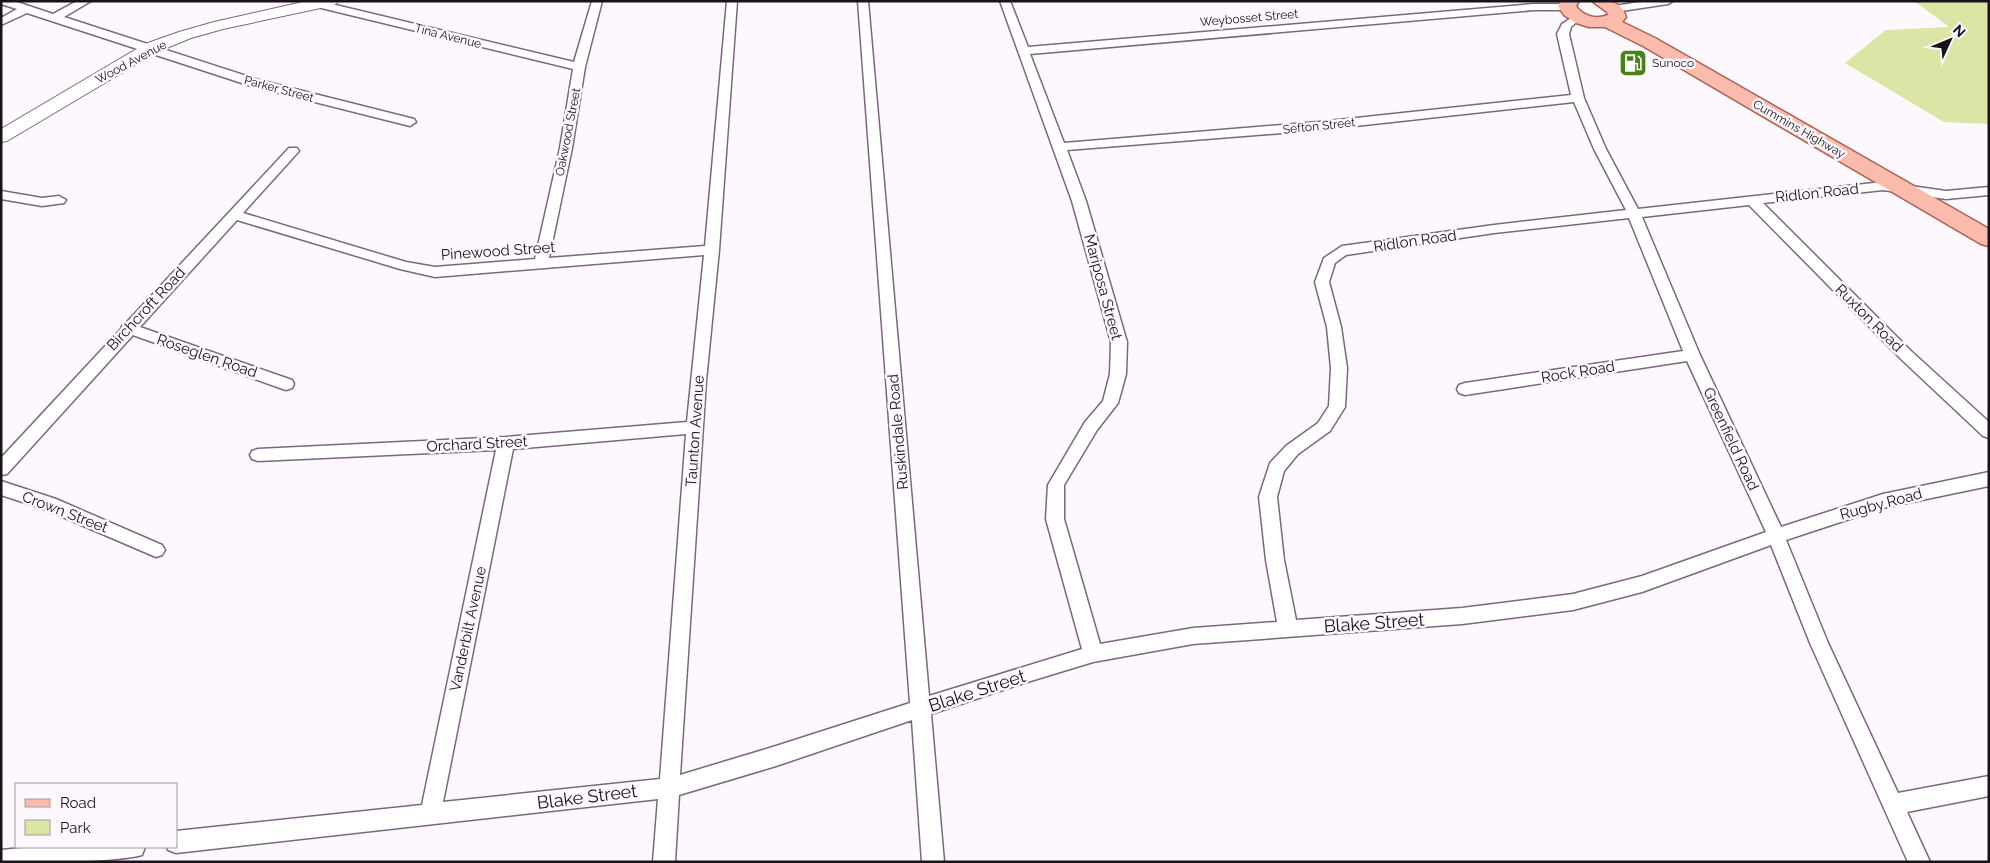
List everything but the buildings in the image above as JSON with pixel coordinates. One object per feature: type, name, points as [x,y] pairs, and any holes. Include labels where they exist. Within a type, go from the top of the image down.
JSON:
[{"type":"main road","name":"Wood Avenue","points":[[1,137],[151,48],[185,35],[220,25],[324,3]]},
{"type":"main road","name":"Cummins Highway","points":[[1572,8],[1593,22],[1608,11],[1649,42],[1989,239]]},
{"type":"street","name":"Parker Street","points":[[2,1],[255,83],[410,122]]},
{"type":"street","points":[[53,18],[86,1]]},
{"type":"street","name":"Oakwood Street","points":[[541,264],[566,148],[580,67],[597,1]]},
{"type":"street","name":"Taunton Avenue","points":[[664,862],[695,427],[712,250],[732,1]]},
{"type":"street","name":"Ruskindale Road","points":[[863,1],[933,862]]},
{"type":"street","name":"Mariposa Street","points":[[1005,1],[1079,201],[1119,342],[1118,374],[1110,403],[1091,426],[1056,485],[1055,519],[1093,654]]},
{"type":"street","points":[[1608,11],[1668,1]]},
{"type":"street","name":"Tina Avenue","points":[[324,3],[580,67]]},
{"type":"street","name":"Weybosset Street","points":[[1024,51],[1534,7],[1572,8]]},
{"type":"street","name":"Greenfield Road","points":[[1572,8],[1563,34],[1578,98],[1600,149],[1634,214],[1692,355],[1776,536],[1819,643],[1919,862]]},
{"type":"street","points":[[1,22],[26,9]]},
{"type":"street","name":"Sefton Street","points":[[1059,147],[1254,132],[1489,110],[1578,98]]},
{"type":"street","name":"Birchcroft Road","points":[[1,469],[128,328],[293,151]]},
{"type":"street","name":"Ridlon Road","points":[[1288,629],[1275,560],[1268,497],[1276,468],[1292,450],[1324,427],[1337,407],[1338,368],[1334,327],[1322,282],[1329,261],[1342,251],[1494,229],[1883,186],[1946,196],[1989,191]]},
{"type":"street","points":[[1,196],[42,202],[59,200]]},
{"type":"street","name":"Ruxton Road","points":[[1752,200],[1906,355],[1989,432]]},
{"type":"street","name":"Pinewood Street","points":[[235,215],[405,266],[435,272],[712,250]]},
{"type":"street","name":"Roseglen Road","points":[[128,328],[286,384]]},
{"type":"street","name":"Rock Road","points":[[1465,389],[1692,355]]},
{"type":"street","name":"Orchard Street","points":[[258,455],[506,443],[695,427]]},
{"type":"street","name":"Vanderbilt Avenue","points":[[430,815],[506,443]]},
{"type":"street","name":"Rugby Road","points":[[1776,536],[1883,501],[1989,479]]},
{"type":"street","name":"Crown Street","points":[[1,488],[50,504],[156,550]]},
{"type":"street","name":"Blake Street","points":[[178,842],[669,788],[776,756],[1093,654],[1193,636],[1462,616],[1573,602],[1642,584],[1776,536]]},
{"type":"street","points":[[1894,804],[1989,786]]},
{"type":"street","points":[[1,861],[124,848]]},
{"type":"green space","points":[[1914,1],[1989,1],[1989,124],[1944,122],[1845,63],[1886,30],[1949,27]]},
{"type":"place","name":"Sunoco","points":[[1633,63]]}]
